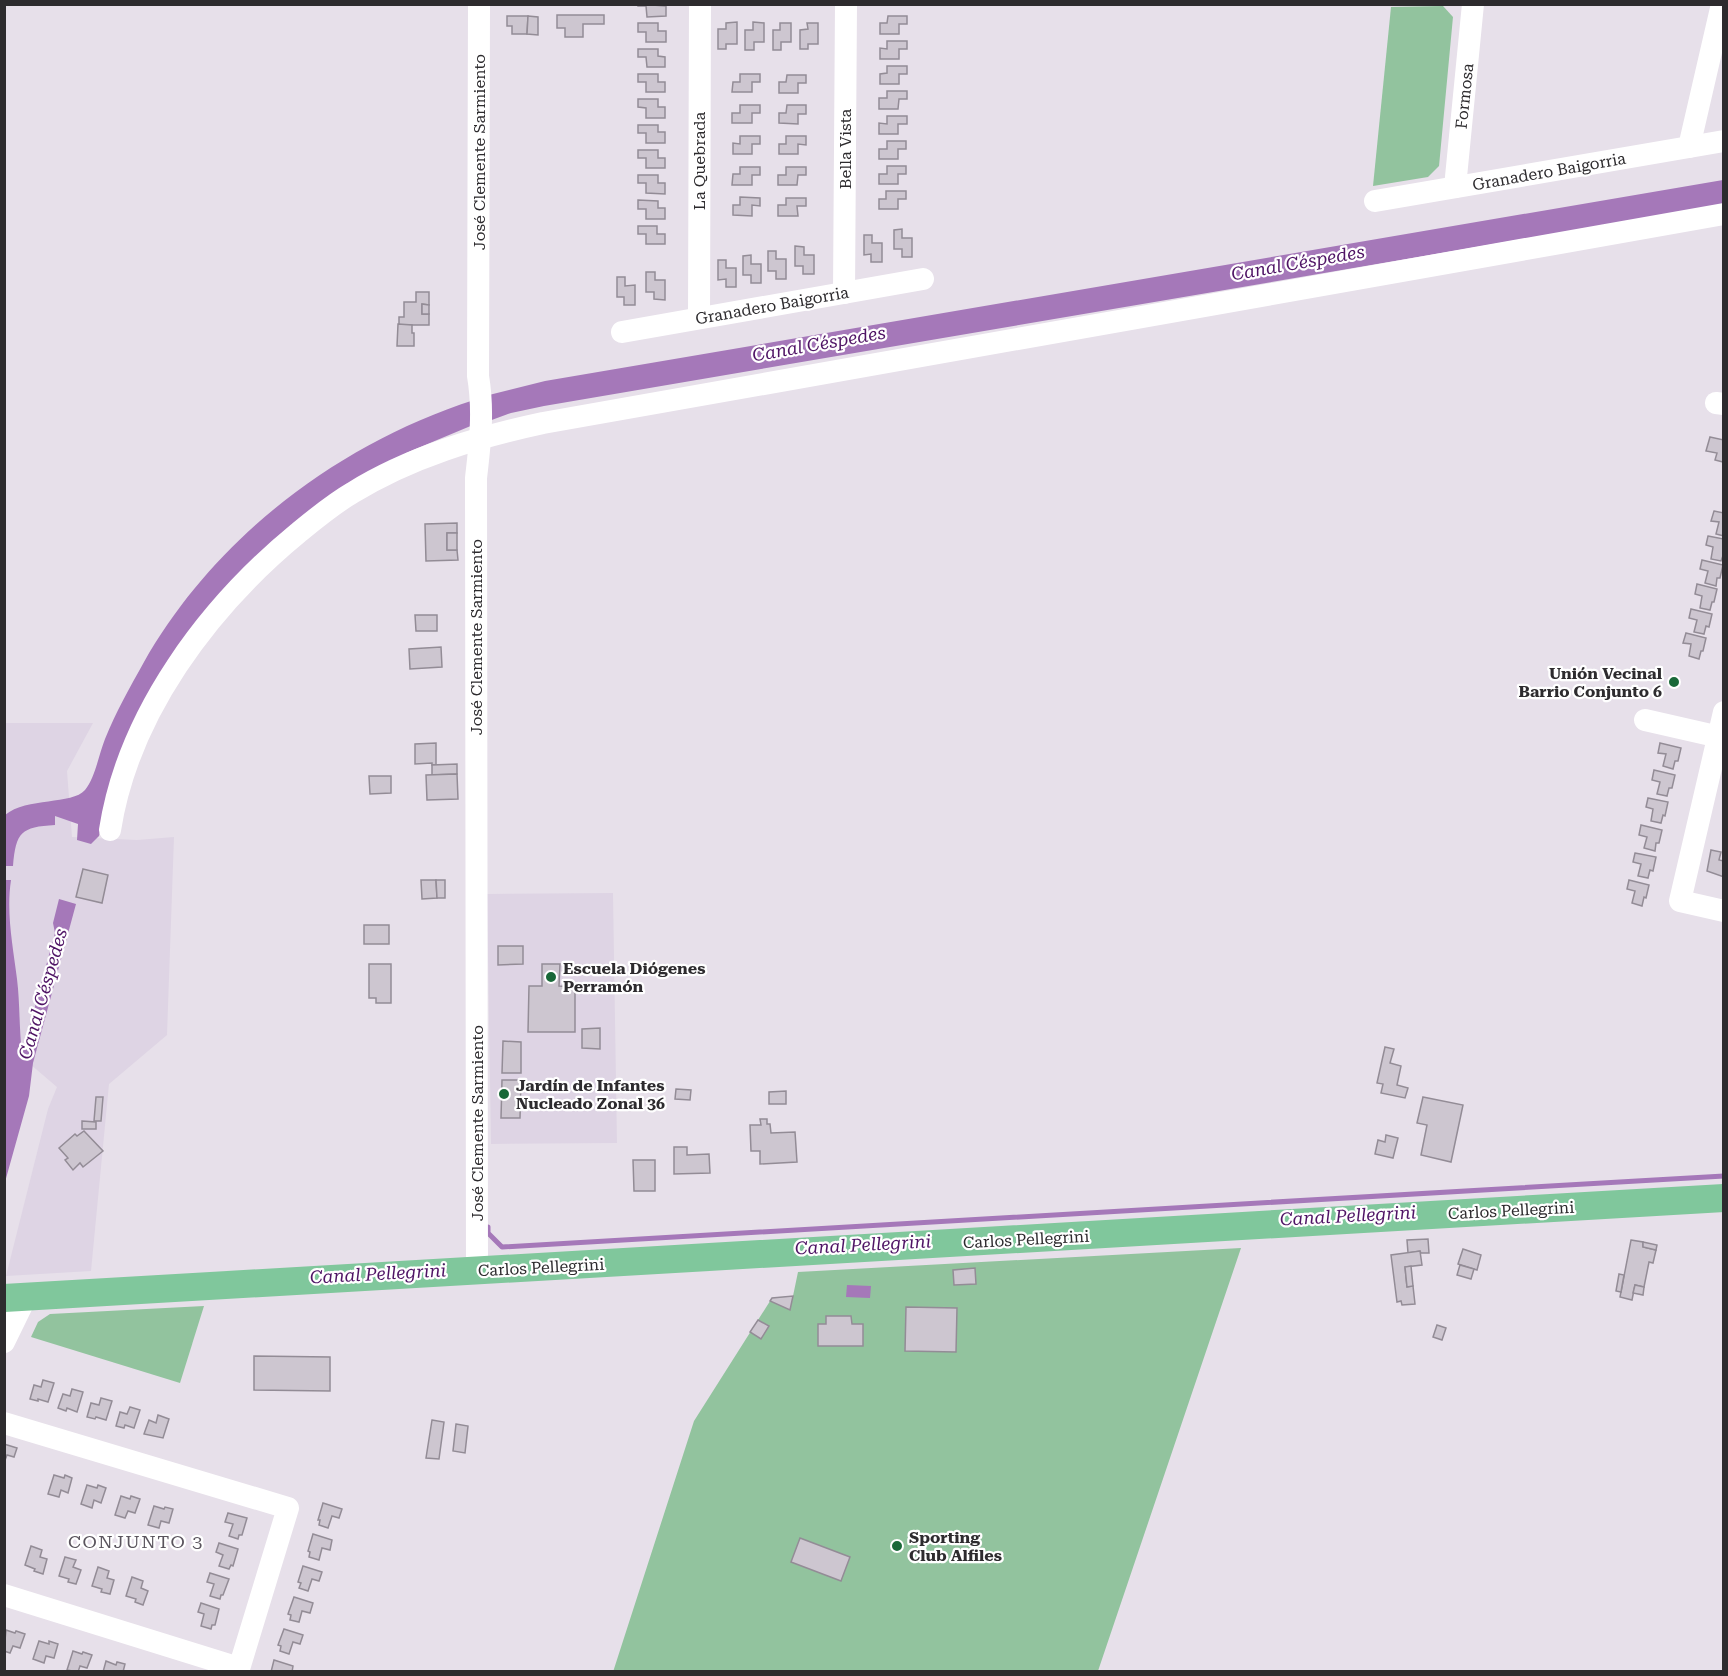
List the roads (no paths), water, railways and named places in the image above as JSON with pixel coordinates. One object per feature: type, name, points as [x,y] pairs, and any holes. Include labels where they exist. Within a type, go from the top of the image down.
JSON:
[{"type":"main road","name":"Carlos Pellegrini","points":[[15,1298],[1724,1198]]},
{"type":"street","name":"José Clemente Sarmiento","points":[[477,1271],[476,478],[482,398],[478,376],[479,4]]},
{"type":"street","name":"La Quebrada","points":[[699,318],[700,4]]},
{"type":"street","name":"Bella Vista","points":[[844,293],[846,4]]},
{"type":"street","name":"Formosa","points":[[1455,187],[1473,4]]},
{"type":"street","points":[[1689,147],[1722,4]]},
{"type":"street","name":"Granadero Baigorria","points":[[1375,201],[1724,141]]},
{"type":"street","points":[[110,830],[120,783],[139,735],[162,690],[191,646],[227,600],[273,553],[352,492],[481,431],[543,423],[1724,214]]},
{"type":"street","name":"Granadero Baigorria","points":[[622,332],[923,279]]},
{"type":"street","points":[[1724,712],[1721,737],[1680,901],[1724,911]]},
{"type":"street","points":[[1645,720],[1721,737]]},
{"type":"street","points":[[4,1342],[15,1298]]},
{"type":"street","points":[[4,1423],[288,1508],[238,1670],[4,1595]]},
{"type":"water","name":"Canal Céspedes","points":[[1723,180],[1723,205],[544,406],[511,413],[489,421],[489,395],[545,381]]},
{"type":"water","points":[[474,400],[473,425],[406,453],[243,572],[111,794],[99,836],[91,844],[77,840],[78,824],[55,816],[55,825],[35,827],[22,834],[16,846],[13,866],[5,866],[5,815],[25,806],[70,798],[85,790],[92,779],[114,719],[144,662],[173,617],[206,575],[244,536],[285,501],[329,469],[375,442],[424,419]]},
{"type":"water","name":"Canal Céspedes","points":[[5,880],[11,880],[10,917],[22,1054],[55,933],[53,923],[59,899],[76,904],[33,1063],[29,1096],[5,1182],[4,1075],[6,1062]]},
{"type":"water","points":[[847,1285],[871,1286],[870,1298],[846,1297]]},
{"type":"waterway","name":"Canal Pellegrini","points":[[488,1227],[488,1233],[502,1247],[1724,1176]]},
{"type":"place","name":"Unión Vecinal Barrio Conjunto 6","points":[[1674,682]]},
{"type":"place","name":"Escuela Diógenes Perramón","points":[[551,977]]},
{"type":"place","name":"Jardín de Infantes Nucleado Zonal 36","points":[[504,1094]]},
{"type":"place","name":"Sporting Club Alfiles","points":[[897,1546]]},
{"type":"district","name":"CONJUNTO 3","points":[[136,1542]]}]
